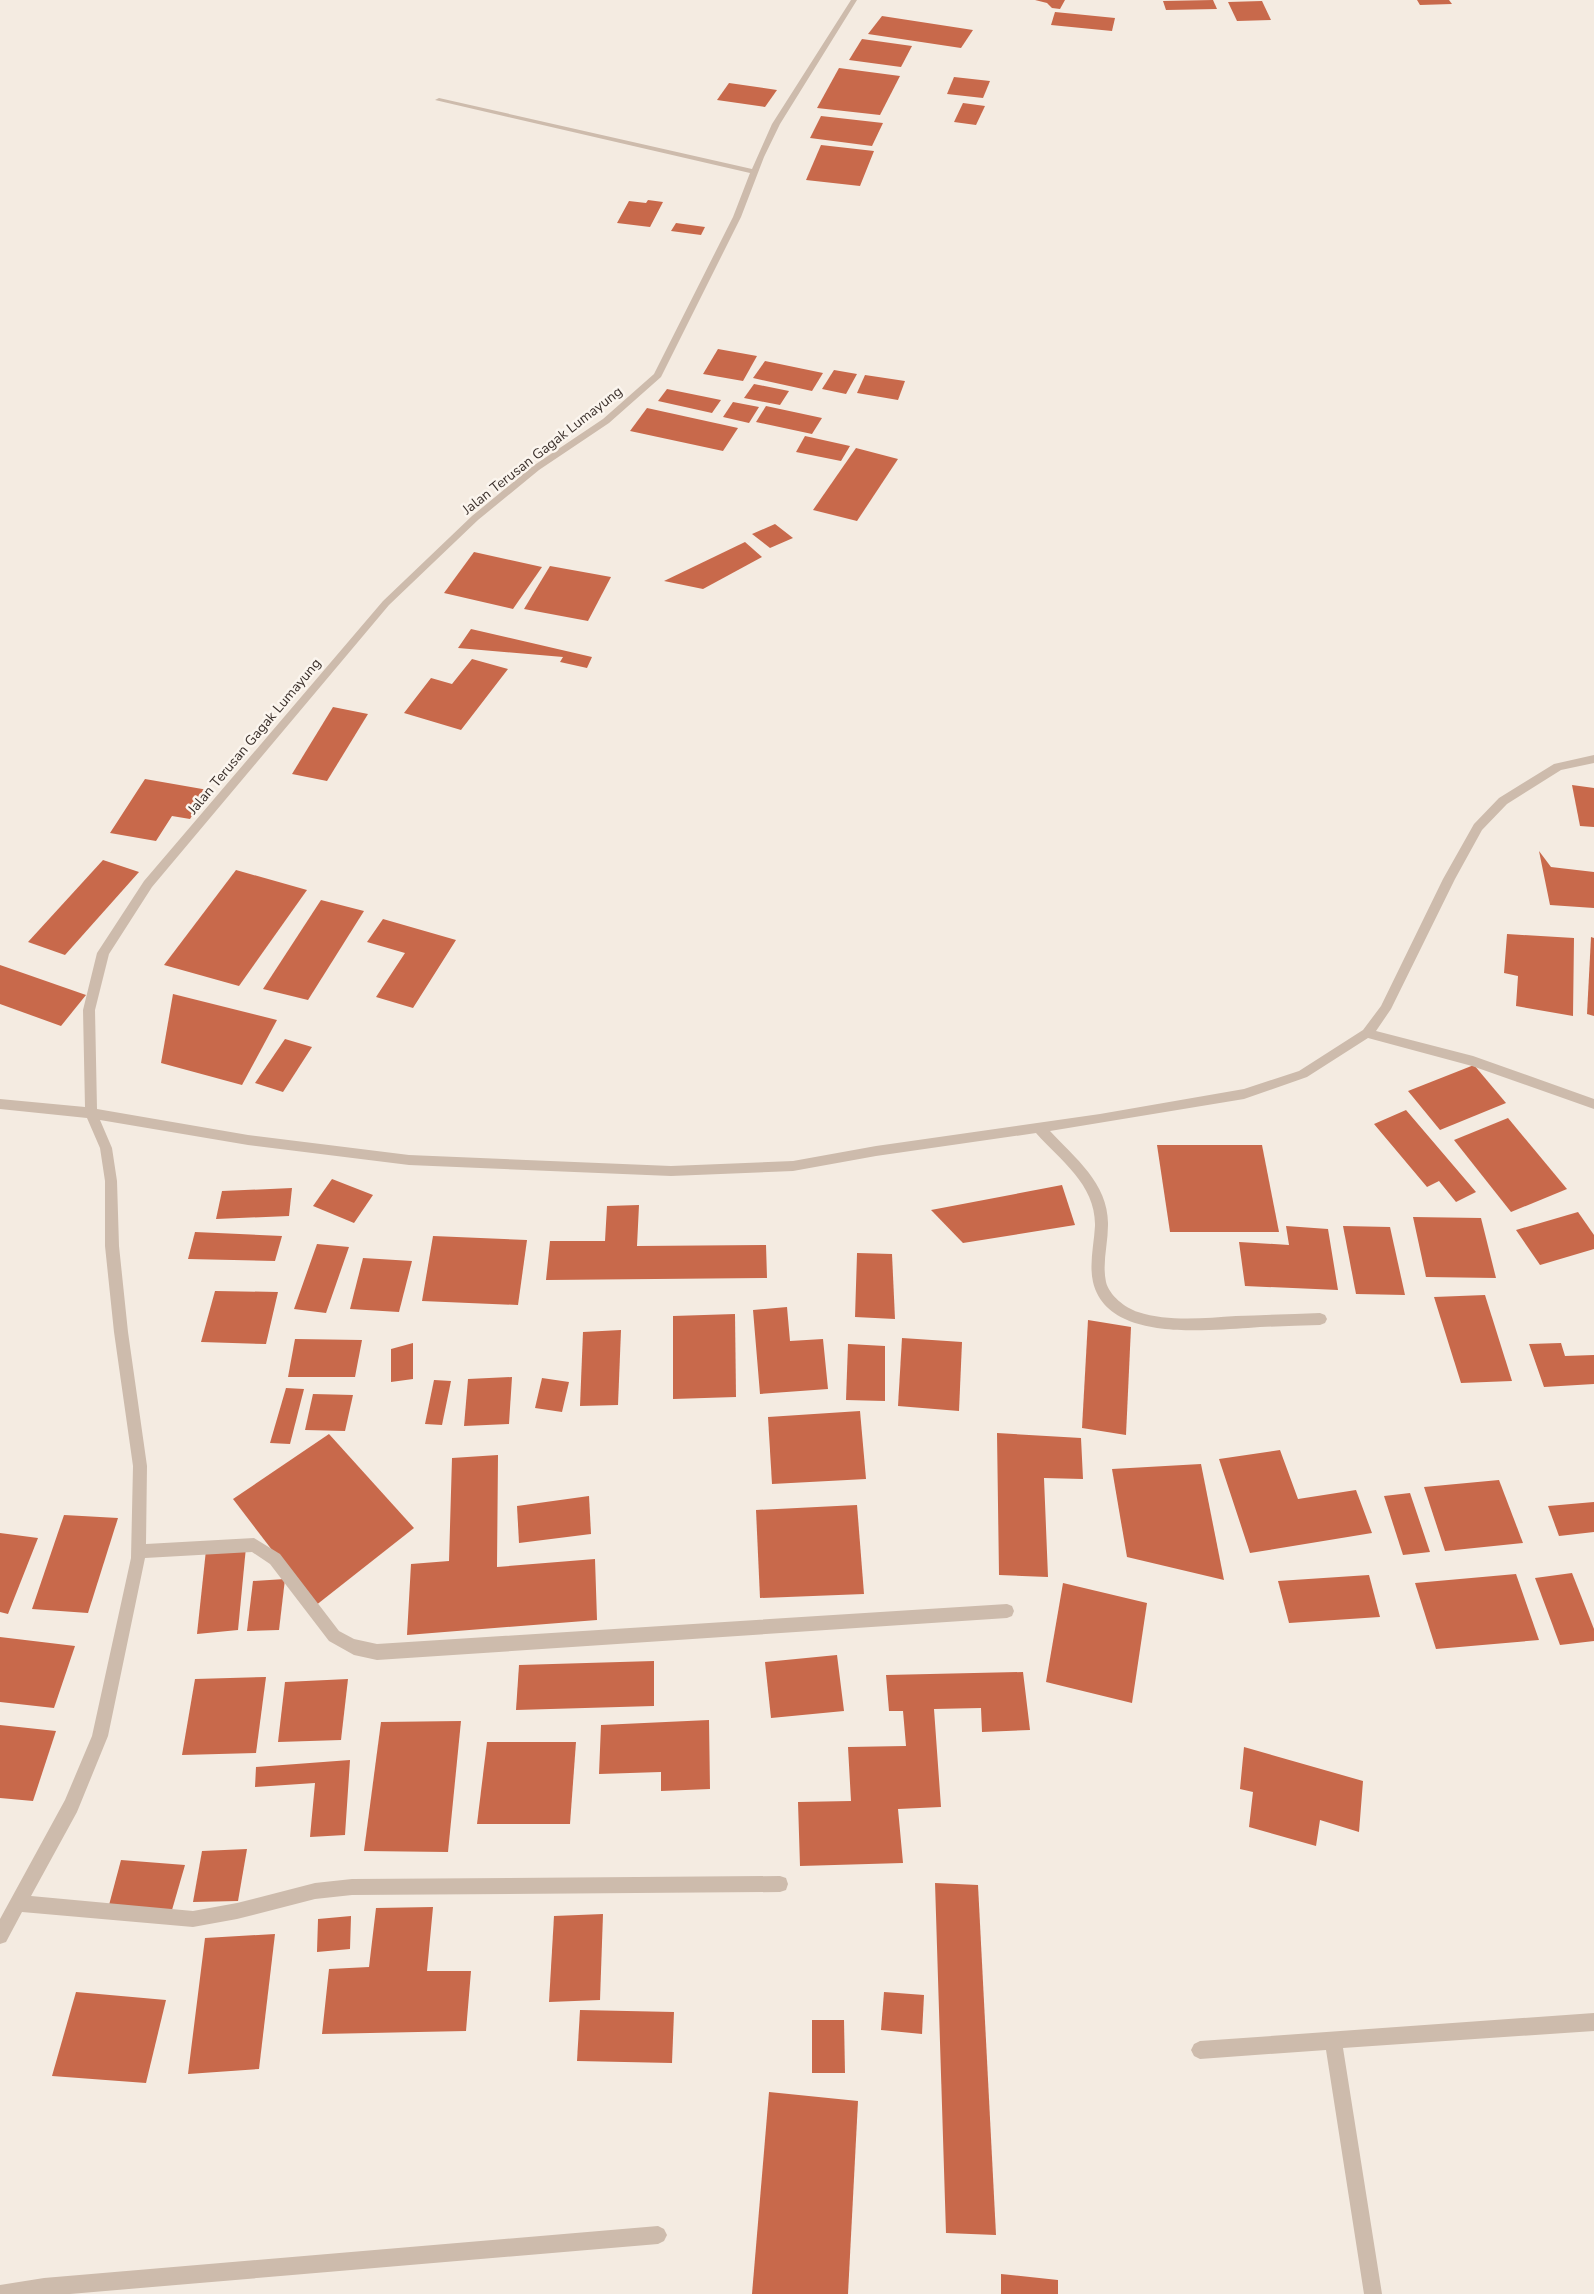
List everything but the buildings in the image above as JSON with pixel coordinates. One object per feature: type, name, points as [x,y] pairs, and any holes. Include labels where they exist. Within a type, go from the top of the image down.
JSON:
[{"type":"street","name":"Jalan Terusan Gagak Lumayung","points":[[91,1114],[90,1010],[103,953],[148,884],[287,717],[386,603],[474,518],[536,468],[606,421],[658,374],[737,217],[776,124],[854,0]]},
{"type":"street","points":[[439,100],[755,172]]},
{"type":"street","points":[[0,1104],[91,1114],[248,1140],[408,1160],[671,1171],[793,1166],[876,1151],[1244,1094],[1303,1074],[1367,1033],[1385,1009],[1449,879],[1478,827],[1502,801],[1558,767],[1594,759]]},
{"type":"street","points":[[1367,1033],[1473,1061],[1594,1104]]},
{"type":"street","points":[[0,1936],[71,1806],[100,1736],[139,1551],[140,1466],[121,1332],[112,1246],[111,1181],[106,1148],[91,1114]]},
{"type":"street","points":[[1038,1127],[1053,1146],[1082,1173],[1094,1190],[1101,1210],[1098,1267],[1100,1284],[1112,1303],[1122,1310],[1137,1318],[1175,1324],[1320,1319]]},
{"type":"street","points":[[139,1551],[254,1544],[275,1559],[334,1636],[345,1644],[360,1650],[377,1652],[1007,1611]]},
{"type":"street","points":[[18,1903],[154,1917],[193,1919],[238,1911],[315,1890],[352,1886],[780,1884]]},
{"type":"street","points":[[1200,2050],[1594,2022]]},
{"type":"street","points":[[1333,2041],[1372,2294]]},
{"type":"street","points":[[0,2294],[44,2287],[658,2235]]}]
